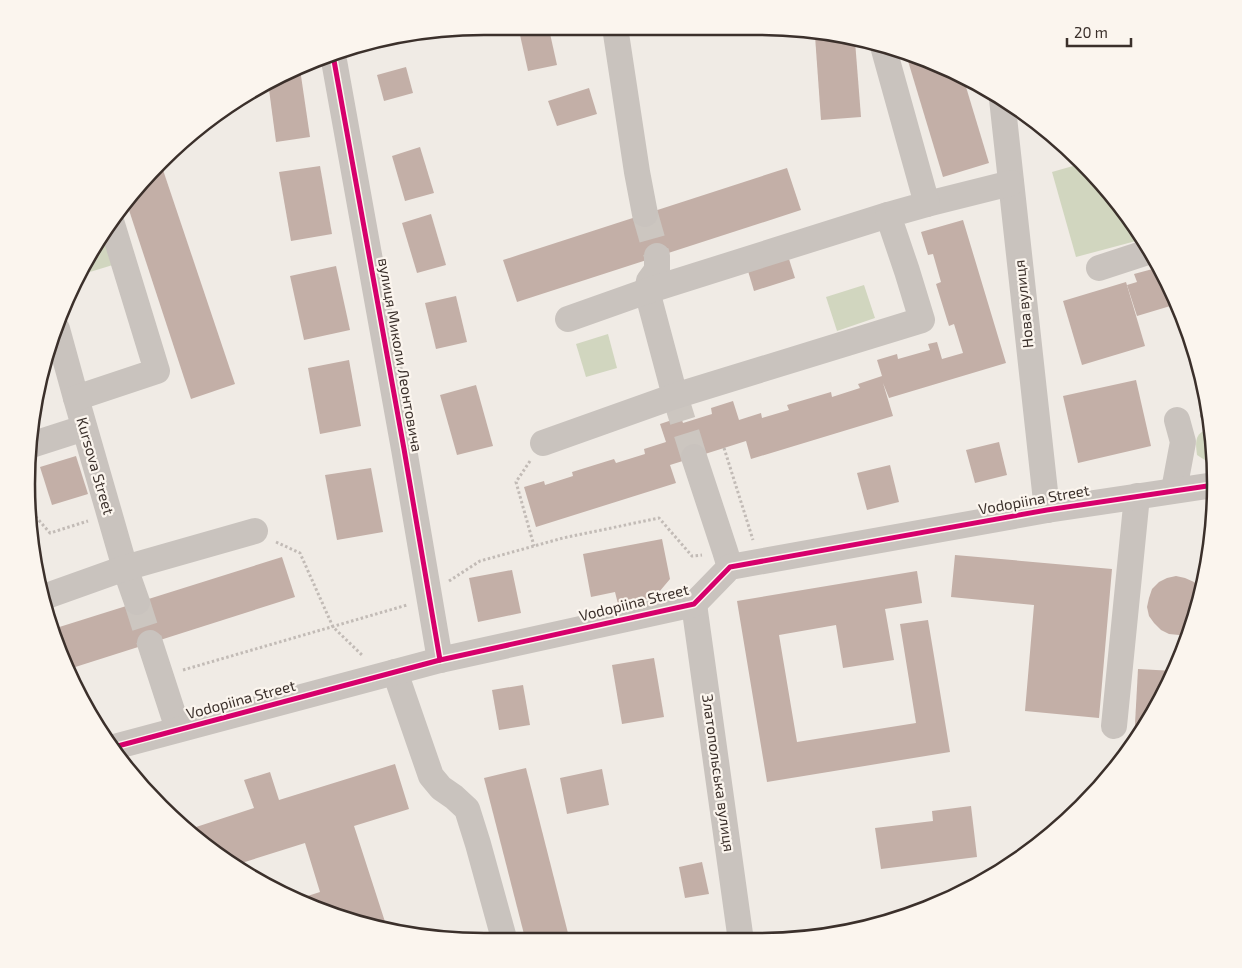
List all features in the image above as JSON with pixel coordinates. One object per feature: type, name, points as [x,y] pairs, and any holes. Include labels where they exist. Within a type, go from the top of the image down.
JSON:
[{"type":"street","points":[[616,35],[645,214]]},
{"type":"street","points":[[886,54],[927,204]]},
{"type":"street","name":"вулиця Миколи Леонтовича","points":[[334,61],[440,660]]},
{"type":"street","name":"Нова вулиця","points":[[1003,108],[1047,510]]},
{"type":"street","points":[[568,319],[888,215],[1011,183]]},
{"type":"street","points":[[543,443],[675,396],[922,320],[888,215]]},
{"type":"street","points":[[76,398],[157,371],[114,231]]},
{"type":"street","points":[[1098,268],[1143,254]]},
{"type":"street","points":[[657,256],[657,270],[649,281],[647,292],[675,396]]},
{"type":"street","name":"Kursova Street","points":[[60,338],[125,568],[137,602]]},
{"type":"street","points":[[1174,490],[1183,442],[1177,420]]},
{"type":"street","points":[[37,443],[84,428]]},
{"type":"street","points":[[694,457],[728,559]]},
{"type":"street","name":"Vodopiina Street","points":[[120,745],[440,660],[694,604],[728,559],[1207,486]]},
{"type":"street","points":[[1114,726],[1137,496]]},
{"type":"street","points":[[49,595],[125,568],[255,532]]},
{"type":"street","name":"Златопольська вулиця","points":[[694,604],[741,933]]},
{"type":"street","points":[[150,643],[178,729]]},
{"type":"street","points":[[389,674],[431,776],[441,788],[467,809],[503,933]]},
{"type":"path","points":[[534,546],[516,482],[543,443]]},
{"type":"path","points":[[161,677],[408,605],[429,594],[480,561],[563,538],[659,518],[692,556],[728,559],[755,546],[724,448]]},
{"type":"path","points":[[36,517],[50,533],[110,514]]},
{"type":"path","points":[[255,532],[300,553],[333,627],[389,674]]},
{"type":"green space","points":[[1074,166],[1096,188],[1135,241],[1076,257],[1052,172]]},
{"type":"green space","points":[[108,239],[116,264],[88,273]]},
{"type":"green space","points":[[864,285],[875,318],[837,331],[826,297]]},
{"type":"green space","points":[[608,334],[617,368],[586,377],[576,344]]},
{"type":"green space","points":[[1204,431],[1206,461],[1197,455],[1196,441]]},
{"type":"building","points":[[520,35],[550,35],[557,65],[528,71]]},
{"type":"building","points":[[815,39],[855,46],[861,117],[821,120]]},
{"type":"building","points":[[908,61],[966,86],[989,163],[943,177]]},
{"type":"building","points":[[406,67],[413,93],[384,101],[377,75]]},
{"type":"building","points":[[301,74],[310,137],[276,142],[269,90]]},
{"type":"building","points":[[589,88],[597,114],[557,126],[548,101]]},
{"type":"building","points":[[420,147],[434,193],[405,201],[392,156]]},
{"type":"building","points":[[320,166],[332,234],[291,241],[279,172]]},
{"type":"building","points":[[787,168],[801,210],[517,302],[503,260]]},
{"type":"building","points":[[163,171],[235,384],[191,399],[129,210],[146,188]]},
{"type":"building","points":[[431,214],[446,265],[417,273],[402,223]]},
{"type":"building","points":[[963,220],[1006,363],[889,398],[883,383],[893,416],[751,459],[746,441],[670,465],[676,483],[536,527],[524,487],[544,481],[545,485],[573,476],[572,472],[614,459],[616,463],[645,454],[644,449],[666,442],[660,424],[681,417],[683,423],[712,414],[711,408],[733,401],[739,420],[761,413],[762,418],[789,410],[787,405],[831,392],[832,397],[860,388],[858,384],[882,376],[877,360],[897,354],[898,359],[930,350],[928,344],[937,342],[942,359],[963,353],[954,324],[949,326],[936,284],[941,282],[933,254],[928,255],[921,232]]},
{"type":"building","points":[[789,259],[795,278],[754,291],[748,271]]},
{"type":"building","points":[[336,266],[350,330],[304,340],[290,276]]},
{"type":"building","points":[[1152,269],[1170,306],[1137,316],[1127,285],[1137,282],[1134,274]]},
{"type":"building","points":[[1126,282],[1145,346],[1082,365],[1063,301]]},
{"type":"building","points":[[456,296],[467,342],[436,349],[425,303]]},
{"type":"building","points":[[349,360],[361,426],[320,434],[308,368]]},
{"type":"building","points":[[1136,380],[1151,446],[1078,463],[1063,396]]},
{"type":"building","points":[[476,385],[493,446],[457,455],[440,395]]},
{"type":"building","points":[[999,442],[1007,475],[975,483],[966,450]]},
{"type":"building","points":[[76,456],[88,494],[52,505],[40,467]]},
{"type":"building","points":[[890,465],[899,502],[867,510],[857,473]]},
{"type":"building","points":[[371,468],[383,532],[337,540],[325,475]]},
{"type":"building","points":[[662,539],[670,579],[654,598],[618,604],[615,592],[591,597],[583,554]]},
{"type":"building","points":[[955,555],[1112,569],[1099,718],[1025,711],[1034,605],[951,597]]},
{"type":"building","points":[[282,557],[295,597],[74,667],[59,627]]},
{"type":"building","points":[[512,570],[521,613],[478,622],[469,578]]},
{"type":"building","points":[[917,571],[922,603],[885,609],[894,660],[843,668],[836,625],[779,635],[797,742],[916,723],[900,624],[928,620],[950,752],[767,782],[737,601]]},
{"type":"building","points":[[1176,576],[1185,578],[1195,584],[1183,628],[1179,635],[1169,634],[1161,630],[1149,616],[1147,607],[1152,589],[1159,582]]},
{"type":"building","points":[[654,658],[664,717],[622,724],[612,665]]},
{"type":"building","points":[[1138,669],[1167,671],[1147,708],[1135,727]]},
{"type":"building","points":[[523,685],[530,725],[499,730],[492,690]]},
{"type":"building","points":[[395,764],[409,809],[354,826],[385,922],[368,918],[306,896],[320,892],[305,843],[243,862],[195,827],[254,808],[244,780],[270,772],[279,800]]},
{"type":"building","points":[[526,768],[568,933],[524,933],[484,778]]},
{"type":"building","points":[[602,769],[609,805],[567,814],[560,778]]},
{"type":"building","points":[[971,806],[977,857],[881,869],[875,828],[933,821],[932,811]]},
{"type":"building","points":[[702,862],[709,894],[685,898],[679,867]]},
{"type":"tunnel","points":[[645,214],[657,256]]},
{"type":"tunnel","points":[[675,396],[694,457]]},
{"type":"tunnel","points":[[137,602],[150,643]]},
{"type":"cycle path","points":[[334,61],[440,660]]},
{"type":"cycle path","points":[[120,745],[440,660],[694,604],[730,567],[1047,510],[1207,486]]}]
